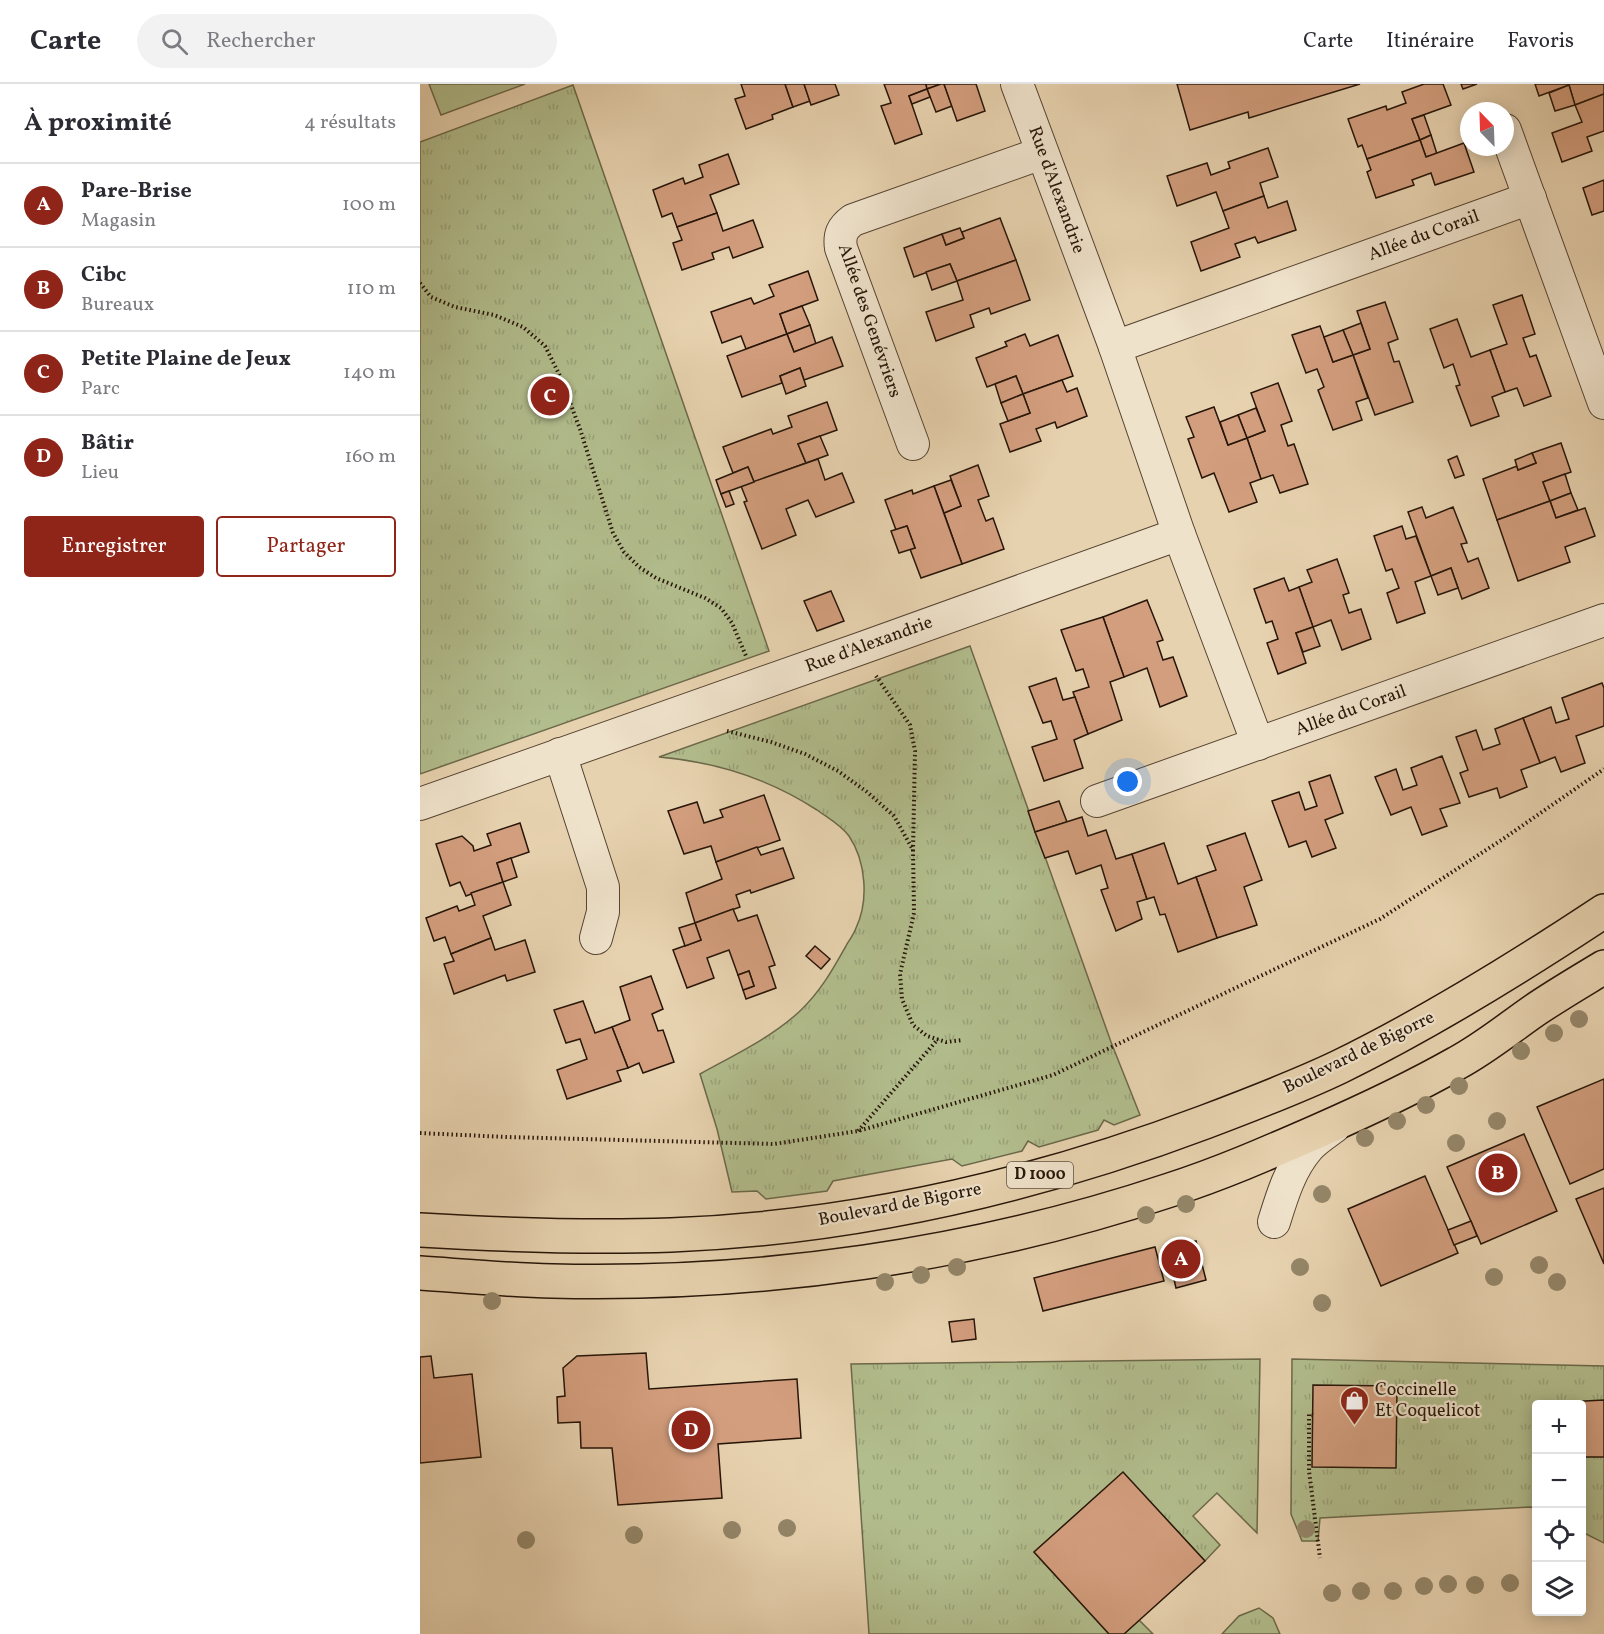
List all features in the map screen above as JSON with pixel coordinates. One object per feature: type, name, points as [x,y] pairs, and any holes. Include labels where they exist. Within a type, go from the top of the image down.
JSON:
[{"type":"main road","name":"Boulevard de Bigorre","points":[[420,1230],[508,1236],[675,1235],[847,1218],[929,1203],[1012,1183],[1167,1137],[1335,1069],[1460,1003],[1604,911]]},
{"type":"main road","points":[[422,1273],[553,1281],[630,1280],[769,1273],[879,1260],[1024,1233],[1173,1190],[1271,1151],[1389,1099],[1460,1062],[1604,967]]},
{"type":"street","name":"Rue d'Alexandrie","points":[[1017,84],[1115,347],[1179,534],[1258,744]]},
{"type":"street","name":"Allée des Genévriers","points":[[913,444],[841,248],[840,238],[844,227],[853,220],[1042,153]]},
{"type":"street","points":[[1514,154],[1604,403]]},
{"type":"street","name":"Allée du Corail","points":[[1115,347],[1530,198]]},
{"type":"street","name":"Rue d'Alexandrie","points":[[420,804],[1179,534]]},
{"type":"street","name":"Allée du Corail","points":[[1097,801],[1604,620]]},
{"type":"street","points":[[560,754],[603,887],[603,912],[596,938]]},
{"type":"street","points":[[1274,1222],[1293,1170],[1308,1148],[1341,1121]]},
{"type":"path","points":[[420,283],[431,297],[455,307],[494,315],[523,327],[545,346],[560,376],[580,429],[613,533],[624,552],[639,567],[656,578],[705,598],[721,608],[741,641],[755,686]]},
{"type":"path","points":[[862,648],[878,678],[910,725],[915,751],[914,913],[900,974],[902,999],[913,1025],[927,1036],[946,1042],[963,1040]]},
{"type":"path","points":[[695,706],[710,727],[771,742],[805,754],[838,771],[894,816],[913,850]]},
{"type":"path","points":[[420,1133],[774,1144],[858,1131],[1053,1075],[1380,919],[1503,839],[1604,769]]},
{"type":"path","points":[[858,1131],[938,1039]]},
{"type":"path","points":[[1313,1415],[1309,1414],[1309,1471],[1320,1558]]},
{"type":"green space","points":[[429,84],[525,84],[441,115]]},
{"type":"green space","points":[[573,85],[769,651],[420,774],[420,142]]},
{"type":"green space","points":[[970,646],[1111,1042],[1140,1115],[1114,1125],[1104,1120],[1098,1130],[1039,1147],[1028,1141],[1022,1151],[962,1166],[952,1159],[833,1181],[827,1191],[766,1199],[757,1191],[732,1192],[717,1129],[700,1074],[777,1030],[814,996],[832,971],[860,917],[864,894],[862,869],[855,846],[846,832],[799,799],[741,773],[701,763],[659,757]]},
{"type":"green space","points":[[1260,1359],[1257,1533],[1217,1493],[1193,1516],[1220,1545],[1205,1561],[1123,1473],[1034,1552],[1109,1634],[869,1634],[851,1364]]},
{"type":"green space","points":[[1292,1359],[1604,1366],[1604,1543],[1586,1534],[1586,1400],[1532,1400],[1532,1508],[1320,1518],[1318,1541],[1302,1541],[1291,1514]]},
{"type":"green space","points":[[1259,1608],[1273,1618],[1280,1634],[1222,1634],[1239,1616]]},
{"type":"green space","points":[[1139,1620],[1153,1634],[1124,1634]]},
{"type":"building","points":[[741,84],[785,84],[793,107],[772,115],[773,119],[746,129],[735,99],[745,96]]},
{"type":"building","points":[[785,84],[804,84],[810,101],[793,107]]},
{"type":"building","points":[[804,84],[835,84],[839,95],[811,105]]},
{"type":"building","points":[[884,84],[926,84],[927,89],[909,96],[922,134],[895,144],[881,106],[891,103]]},
{"type":"building","points":[[926,84],[941,84],[927,89]]},
{"type":"building","points":[[944,84],[952,106],[936,112],[927,89]]},
{"type":"building","points":[[944,84],[976,84],[985,111],[957,121]]},
{"type":"building","points":[[1177,84],[1360,84],[1249,118],[1248,112],[1190,130]]},
{"type":"building","points":[[1424,84],[1443,84],[1451,105],[1412,119],[1420,140],[1367,159],[1362,145],[1358,147],[1348,119],[1386,106],[1387,110],[1406,103],[1402,92]]},
{"type":"building","points":[[1461,84],[1477,84],[1463,89]]},
{"type":"building","points":[[1535,84],[1604,84],[1604,94],[1575,105],[1569,85],[1539,96]]},
{"type":"building","points":[[1569,85],[1575,105],[1555,111],[1549,93]]},
{"type":"building","points":[[927,89],[930,97],[912,104],[909,96]]},
{"type":"building","points":[[1604,94],[1604,131],[1587,137],[1592,151],[1562,162],[1552,133],[1582,122],[1575,105]]},
{"type":"building","points":[[1424,115],[1431,135],[1420,140],[1412,119]]},
{"type":"building","points":[[1431,135],[1437,154],[1426,157],[1420,140]]},
{"type":"building","points":[[1420,140],[1426,157],[1460,144],[1460,156],[1468,156],[1474,172],[1435,185],[1431,173],[1412,180],[1414,185],[1376,198],[1367,172],[1371,170],[1367,159]]},
{"type":"building","points":[[1268,148],[1278,177],[1260,183],[1264,196],[1223,211],[1216,192],[1177,206],[1167,176],[1207,163],[1211,175],[1230,168],[1228,162]]},
{"type":"building","points":[[728,154],[739,184],[710,195],[717,213],[677,227],[672,213],[662,217],[653,190],[683,178],[685,184],[703,177],[699,165]]},
{"type":"building","points":[[1604,180],[1604,211],[1592,215],[1583,188]]},
{"type":"building","points":[[1264,196],[1268,208],[1287,201],[1296,230],[1258,243],[1255,237],[1235,244],[1240,257],[1201,271],[1191,242],[1229,228],[1223,211]]},
{"type":"building","points":[[717,213],[723,231],[753,220],[763,247],[733,258],[729,247],[712,253],[714,259],[682,270],[673,243],[682,240],[677,227]]},
{"type":"building","points":[[1000,218],[1016,260],[957,281],[950,264],[914,277],[904,248],[942,234],[946,245],[964,238],[962,232]]},
{"type":"building","points":[[960,228],[964,238],[946,245],[942,234]]},
{"type":"building","points":[[1016,260],[1030,300],[991,314],[989,308],[970,315],[974,327],[936,341],[926,312],[963,300],[957,281]]},
{"type":"building","points":[[950,264],[957,281],[932,290],[926,272]]},
{"type":"building","points":[[808,271],[818,300],[780,314],[787,334],[746,349],[741,336],[722,343],[711,312],[751,298],[754,304],[774,296],[769,285]]},
{"type":"building","points":[[1522,295],[1535,334],[1523,338],[1530,357],[1536,355],[1551,396],[1524,406],[1517,388],[1505,392],[1490,350],[1507,344],[1493,305]]},
{"type":"building","points":[[1385,302],[1398,339],[1388,343],[1394,362],[1399,361],[1413,402],[1375,415],[1353,355],[1370,349],[1357,311]]},
{"type":"building","points":[[802,306],[810,325],[787,334],[780,314]]},
{"type":"building","points":[[1457,319],[1471,357],[1490,350],[1505,392],[1492,397],[1499,416],[1471,426],[1456,386],[1460,385],[1453,364],[1444,368],[1430,329]]},
{"type":"building","points":[[1361,323],[1370,349],[1353,355],[1343,330]]},
{"type":"building","points":[[810,325],[816,344],[794,352],[787,334]]},
{"type":"building","points":[[1320,326],[1333,362],[1353,355],[1368,398],[1356,402],[1362,420],[1333,430],[1318,390],[1324,387],[1317,369],[1306,373],[1292,335]]},
{"type":"building","points":[[1343,330],[1353,355],[1333,362],[1324,337]]},
{"type":"building","points":[[787,334],[794,352],[832,337],[843,366],[804,380],[800,368],[780,376],[782,383],[742,397],[727,356]]},
{"type":"building","points":[[1025,334],[1030,346],[1058,335],[1073,376],[1023,394],[1016,376],[987,387],[976,358],[1007,346],[1005,342]]},
{"type":"building","points":[[800,368],[806,386],[786,394],[780,376]]},
{"type":"building","points":[[1016,376],[1023,394],[1001,403],[995,384]]},
{"type":"building","points":[[1062,380],[1067,392],[1077,388],[1087,416],[1057,428],[1055,422],[1036,429],[1041,441],[1010,452],[1000,424],[1030,413],[1023,394]]},
{"type":"building","points":[[1278,383],[1292,421],[1281,425],[1288,446],[1294,444],[1308,484],[1280,493],[1273,475],[1261,479],[1247,438],[1265,431],[1251,393]]},
{"type":"building","points":[[1023,394],[1030,413],[1008,421],[1001,403]]},
{"type":"building","points":[[827,402],[837,430],[798,444],[806,463],[754,482],[748,467],[733,473],[723,447],[771,429],[773,434],[792,427],[788,416]]},
{"type":"building","points":[[1214,407],[1228,445],[1247,438],[1261,479],[1250,483],[1257,502],[1229,512],[1214,473],[1202,478],[1188,439],[1194,437],[1186,417]]},
{"type":"building","points":[[1256,408],[1265,431],[1247,438],[1238,415]]},
{"type":"building","points":[[1238,415],[1247,438],[1228,445],[1220,422]]},
{"type":"building","points":[[820,436],[828,455],[806,463],[798,444]]},
{"type":"building","points":[[1561,443],[1571,472],[1543,482],[1550,501],[1497,520],[1483,479],[1517,466],[1518,470],[1536,463],[1532,453]]},
{"type":"building","points":[[1532,453],[1536,463],[1518,470],[1515,460]]},
{"type":"building","points":[[1457,456],[1464,475],[1455,478],[1448,460]]},
{"type":"building","points":[[818,459],[825,480],[842,473],[854,502],[816,517],[808,500],[786,509],[796,535],[762,549],[744,502],[747,501],[741,486]]},
{"type":"building","points":[[978,465],[989,496],[978,500],[986,521],[993,518],[1004,549],[962,564],[944,513],[961,506],[950,476]]},
{"type":"building","points":[[748,467],[754,482],[721,494],[716,480]]},
{"type":"building","points":[[1565,474],[1571,493],[1550,501],[1543,482]]},
{"type":"building","points":[[951,480],[961,506],[944,513],[934,486]]},
{"type":"building","points":[[934,486],[962,564],[921,578],[910,549],[915,548],[907,526],[896,530],[885,500],[912,490],[913,494]]},
{"type":"building","points":[[729,491],[734,504],[726,507],[721,494]]},
{"type":"building","points":[[1571,493],[1578,510],[1556,518],[1550,501]]},
{"type":"building","points":[[1550,501],[1556,518],[1585,508],[1595,536],[1565,547],[1570,562],[1518,581],[1497,520]]},
{"type":"building","points":[[1422,507],[1426,518],[1453,507],[1467,543],[1461,544],[1468,562],[1478,558],[1489,588],[1462,599],[1451,568],[1431,576],[1408,512]]},
{"type":"building","points":[[907,526],[915,548],[899,553],[891,531]]},
{"type":"building","points":[[1402,526],[1406,539],[1416,536],[1431,576],[1415,582],[1425,613],[1397,623],[1387,593],[1399,588],[1392,569],[1386,571],[1374,536]]},
{"type":"building","points":[[1337,559],[1349,593],[1343,595],[1349,613],[1361,609],[1371,639],[1342,650],[1331,620],[1313,627],[1299,587],[1312,582],[1307,570]]},
{"type":"building","points":[[1451,568],[1458,588],[1438,595],[1431,576]]},
{"type":"building","points":[[1284,578],[1289,591],[1299,587],[1313,627],[1296,633],[1306,663],[1278,674],[1267,643],[1278,639],[1272,621],[1266,623],[1254,589]]},
{"type":"building","points":[[831,591],[844,621],[817,631],[804,601]]},
{"type":"building","points":[[1147,600],[1163,640],[1157,642],[1163,660],[1173,657],[1187,696],[1160,707],[1147,668],[1124,677],[1103,617]]},
{"type":"building","points":[[1103,617],[1124,677],[1110,682],[1122,720],[1088,734],[1073,692],[1089,687],[1083,669],[1076,671],[1061,630]]},
{"type":"building","points":[[1313,627],[1320,646],[1303,652],[1296,633]]},
{"type":"building","points":[[1056,678],[1063,700],[1075,697],[1088,734],[1074,740],[1083,768],[1044,781],[1032,747],[1057,739],[1051,721],[1043,723],[1029,687]]},
{"type":"building","points":[[1602,683],[1604,726],[1576,736],[1585,763],[1561,772],[1555,757],[1540,763],[1523,718],[1551,707],[1556,723],[1569,719],[1562,698]]},
{"type":"building","points":[[1523,718],[1540,763],[1521,770],[1527,787],[1500,798],[1497,788],[1469,797],[1460,773],[1468,770],[1456,737],[1476,730],[1483,750],[1500,744],[1495,729]]},
{"type":"building","points":[[1442,756],[1460,803],[1440,809],[1447,826],[1422,835],[1411,807],[1391,815],[1375,777],[1396,769],[1403,790],[1417,785],[1411,768]]},
{"type":"building","points":[[1330,775],[1343,813],[1325,820],[1336,848],[1312,857],[1306,841],[1289,847],[1272,801],[1299,792],[1305,810],[1317,806],[1309,782]]},
{"type":"building","points":[[764,795],[780,840],[716,862],[711,846],[684,854],[668,811],[697,802],[704,823],[723,817],[720,810]]},
{"type":"building","points":[[1059,801],[1067,822],[1035,832],[1028,811]]},
{"type":"building","points":[[1082,817],[1088,836],[1106,830],[1116,859],[1132,854],[1147,899],[1137,902],[1142,919],[1116,931],[1101,890],[1108,888],[1101,865],[1076,874],[1068,851],[1045,858],[1035,832]]},
{"type":"building","points":[[520,823],[529,852],[497,863],[503,882],[466,896],[460,882],[450,886],[436,844],[462,836],[473,846],[474,851],[491,845],[487,834]]},
{"type":"building","points":[[1245,833],[1262,880],[1244,887],[1257,925],[1217,938],[1196,877],[1216,870],[1207,846]]},
{"type":"building","points":[[1164,843],[1178,884],[1196,877],[1217,938],[1178,952],[1165,914],[1160,915],[1154,897],[1147,899],[1132,854]]},
{"type":"building","points":[[757,847],[761,855],[783,848],[794,878],[751,893],[750,890],[736,895],[740,907],[695,923],[686,893],[722,879],[716,862]]},
{"type":"building","points":[[511,858],[517,877],[503,882],[497,863]]},
{"type":"building","points":[[503,882],[511,905],[483,916],[491,938],[451,954],[445,937],[434,941],[426,918],[457,906],[459,911],[475,905],[471,893]]},
{"type":"building","points":[[733,909],[738,921],[757,915],[775,965],[769,967],[776,988],[746,999],[743,990],[754,986],[749,971],[738,975],[729,950],[707,958],[714,978],[687,988],[673,950],[701,940],[695,923]]},
{"type":"building","points":[[695,923],[701,940],[685,946],[679,928]]},
{"type":"building","points":[[491,938],[495,950],[525,940],[535,972],[507,981],[505,975],[454,994],[444,964],[454,961],[451,954]]},
{"type":"building","points":[[815,946],[830,959],[821,969],[806,956]]},
{"type":"building","points":[[749,971],[754,986],[743,990],[738,975]]},
{"type":"building","points":[[651,976],[663,1009],[652,1014],[658,1031],[663,1030],[674,1062],[643,1073],[639,1063],[628,1068],[612,1027],[630,1020],[620,987]]},
{"type":"building","points":[[583,1001],[595,1033],[612,1027],[628,1068],[617,1071],[621,1081],[567,1099],[557,1070],[587,1059],[580,1039],[566,1043],[554,1010]]},
{"type":"building","points":[[1604,1079],[1604,1169],[1570,1184],[1537,1107]]},
{"type":"building","points":[[1524,1134],[1557,1211],[1481,1244],[1447,1167]]},
{"type":"building","points":[[1425,1176],[1458,1253],[1381,1286],[1348,1209]]},
{"type":"building","points":[[1604,1188],[1604,1264],[1576,1199]]},
{"type":"building","points":[[1471,1221],[1477,1236],[1454,1245],[1448,1230]]},
{"type":"building","points":[[1196,1241],[1206,1280],[1176,1288],[1167,1249]]},
{"type":"building","points":[[1155,1247],[1164,1281],[1043,1311],[1034,1278]]},
{"type":"building","points":[[974,1319],[976,1339],[952,1342],[949,1322]]},
{"type":"building","points":[[646,1353],[649,1389],[797,1379],[801,1438],[718,1444],[722,1498],[618,1505],[612,1448],[581,1448],[580,1422],[558,1423],[557,1397],[565,1396],[563,1368],[577,1356]]},
{"type":"building","points":[[431,1356],[434,1378],[472,1374],[481,1457],[420,1463],[420,1357]]},
{"type":"building","points":[[1313,1385],[1397,1386],[1396,1468],[1312,1467]]},
{"type":"building","points":[[1604,1400],[1604,1457],[1586,1457],[1586,1401]]},
{"type":"building","points":[[1123,1472],[1205,1561],[1124,1634],[1109,1634],[1034,1552]]},
{"type":"place","name":"Petite Plaine de Jeux","points":[[550,396]]},
{"type":"place","name":"Cibc","points":[[1498,1173]]},
{"type":"place","name":"Pare-Brise","points":[[1181,1259]]},
{"type":"place","name":"Coccinelle Et Coquelicot","points":[[1354,1426]]},
{"type":"place","name":"Bâtir","points":[[691,1430]]}]
